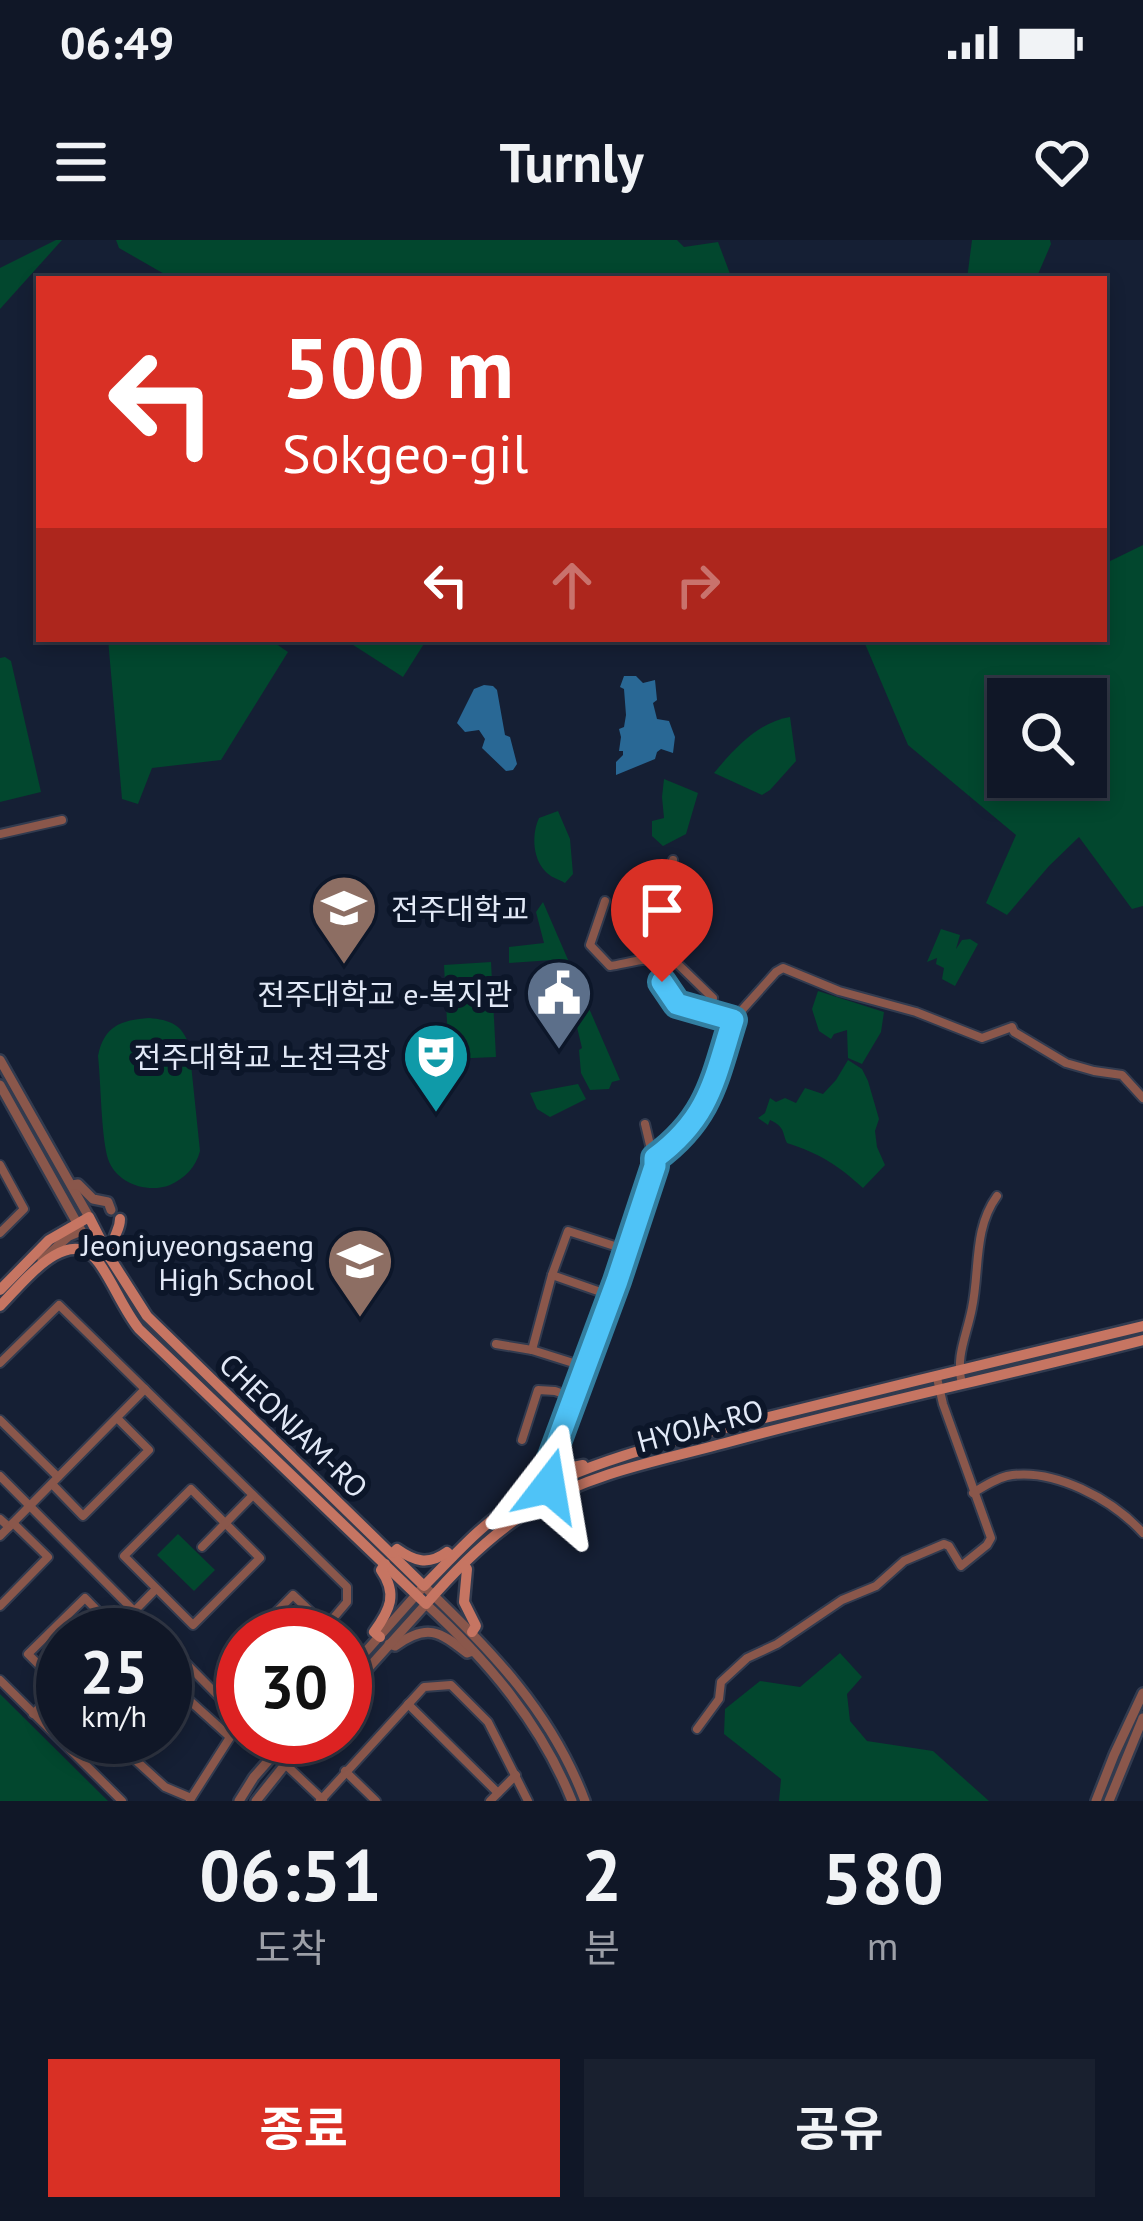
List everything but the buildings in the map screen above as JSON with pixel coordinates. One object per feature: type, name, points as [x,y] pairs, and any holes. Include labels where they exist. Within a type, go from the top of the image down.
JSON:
[{"type":"main road","points":[[110,1258],[116,1255],[112,1246],[120,1225],[116,1214]]},
{"type":"main road","points":[[0,1290],[50,1240],[91,1221]]},
{"type":"main road","name":"CHEONJAM-RO","points":[[91,1221],[147,1316],[425,1595]]},
{"type":"main road","points":[[0,1306],[39,1264],[68,1248],[96,1257]]},
{"type":"main road","name":"CHEONJAM-RO","points":[[96,1257],[139,1329],[389,1559]]},
{"type":"main road","name":"HYOJA-RO","points":[[425,1595],[452,1557],[508,1508],[1143,1326]]},
{"type":"main road","name":"HYOJA-RO","points":[[961,1378],[1143,1340]]},
{"type":"main road","name":"HYOJA-RO","points":[[425,1595],[501,1531],[585,1470],[714,1431],[938,1384]]},
{"type":"main road","points":[[554,1456],[563,1466],[583,1465],[585,1470]]},
{"type":"main road","points":[[384,1640],[374,1632],[392,1596],[381,1570],[397,1549],[414,1561],[447,1552],[452,1557]]},
{"type":"main road","points":[[464,1565],[464,1602],[476,1626],[472,1632]]},
{"type":"street","points":[[0,834],[62,820]]},
{"type":"street","points":[[670,957],[674,947],[662,913],[673,860]]},
{"type":"street","points":[[605,901],[590,945],[610,966],[670,957]]},
{"type":"street","points":[[670,957],[713,998],[710,1015]]},
{"type":"street","points":[[655,1158],[684,1135],[709,1100],[733,1020],[783,968],[982,1038],[1012,1027],[1066,1063],[1122,1075],[1143,1097]]},
{"type":"street","points":[[662,982],[677,1004],[733,1020]]},
{"type":"street","name":"CHEONJAM-RO","points":[[0,1060],[91,1221]]},
{"type":"street","name":"CHEONJAM-RO","points":[[0,1085],[96,1257]]},
{"type":"street","points":[[551,1492],[545,1475],[655,1166],[645,1124]]},
{"type":"street","points":[[0,1165],[24,1209],[0,1233]]},
{"type":"street","points":[[72,1185],[78,1184],[93,1199],[108,1202],[116,1214]]},
{"type":"street","points":[[961,1378],[958,1359],[973,1306],[978,1240],[997,1196]]},
{"type":"street","points":[[39,1264],[78,1228]]},
{"type":"street","points":[[532,1350],[568,1231],[627,1250]]},
{"type":"street","points":[[552,1274],[612,1296]]},
{"type":"street","points":[[0,1363],[59,1305],[347,1587],[342,1608]]},
{"type":"street","points":[[496,1344],[586,1367]]},
{"type":"street","points":[[697,1729],[718,1699],[721,1682],[747,1658],[777,1644],[842,1600],[876,1586],[904,1561],[937,1545],[949,1546],[961,1566],[991,1538],[938,1384]]},
{"type":"street","points":[[0,1536],[145,1389]]},
{"type":"street","points":[[522,1440],[538,1390],[575,1398]]},
{"type":"street","points":[[0,1420],[83,1516],[149,1450],[117,1418]]},
{"type":"street","points":[[0,1476],[131,1608]]},
{"type":"street","points":[[973,1493],[1006,1476],[1048,1479],[1088,1489],[1143,1532]]},
{"type":"street","points":[[191,1489],[225,1523],[260,1558],[193,1625],[124,1556],[191,1489]]},
{"type":"street","points":[[202,1547],[253,1495]]},
{"type":"street","points":[[0,1519],[48,1557],[0,1606]]},
{"type":"street","points":[[137,1608],[156,1589]]},
{"type":"street","points":[[280,1608],[293,1594],[307,1608]]},
{"type":"street","name":"CHEONJAM-RO","points":[[425,1595],[472,1632],[520,1684],[564,1752],[585,1801]]},
{"type":"street","name":"CHEONJAM-RO","points":[[425,1595],[531,1722],[572,1801]]},
{"type":"street","name":"HYOJA-RO","points":[[372,1651],[425,1595]]},
{"type":"street","points":[[384,1640],[395,1646],[427,1631],[447,1636],[467,1653],[473,1651]]},
{"type":"street","name":"HYOJA-RO","points":[[372,1657],[384,1640]]},
{"type":"street","points":[[192,1669],[216,1693]]},
{"type":"street","points":[[0,1680],[122,1801]]},
{"type":"street","points":[[285,1764],[322,1800],[424,1687],[451,1685],[488,1722],[528,1801]]},
{"type":"street","points":[[1096,1801],[1143,1693]]},
{"type":"street","points":[[192,1702],[216,1724]]},
{"type":"street","points":[[408,1704],[494,1797],[516,1775]]},
{"type":"street","points":[[33,1714],[36,1711]]},
{"type":"street","points":[[1108,1801],[1143,1718]]},
{"type":"street","points":[[140,1764],[165,1787],[190,1799],[216,1759]]},
{"type":"street","points":[[239,1801],[265,1764]]},
{"type":"street","points":[[256,1801],[283,1764]]},
{"type":"street","points":[[345,1771],[376,1801]]},
{"type":"green space","points":[[62,240],[0,309],[0,268]]},
{"type":"green space","points":[[116,240],[677,240],[684,247],[718,242],[731,276],[168,276],[119,248]]},
{"type":"green space","points":[[972,240],[1050,240],[1037,276],[967,276]]},
{"type":"green space","points":[[1143,545],[1143,906],[1132,909],[1079,837],[1007,915],[986,903],[1016,835],[908,745],[864,642],[1107,642],[1107,563]]},
{"type":"green space","points":[[108,642],[273,642],[288,652],[221,760],[152,768],[138,804],[122,799]]},
{"type":"green space","points":[[349,642],[425,642],[403,677]]},
{"type":"green space","points":[[0,658],[11,661],[41,792],[0,802]]},
{"type":"green space","points":[[790,717],[796,761],[770,790],[762,795],[714,773],[757,731]]},
{"type":"green space","points":[[664,779],[698,793],[686,834],[663,846],[652,836],[652,821],[664,818]]},
{"type":"green space","points":[[558,811],[570,839],[573,874],[565,883],[545,871],[534,845],[539,818]]},
{"type":"green space","points":[[543,902],[620,1080],[609,1089],[590,1090],[581,1073],[582,1048],[570,998],[553,960],[509,963],[509,947],[544,943],[536,912]]},
{"type":"green space","points":[[941,929],[960,935],[956,949],[962,940],[978,944],[955,986],[942,979],[944,968],[936,964],[937,958],[927,962]]},
{"type":"green space","points":[[491,962],[496,1057],[449,1059],[444,965]]},
{"type":"green space","points":[[818,991],[884,1012],[881,1032],[862,1064],[848,1058],[847,1030],[831,1039],[819,1031],[812,1009]]},
{"type":"green space","points":[[149,1018],[174,1024],[189,1045],[200,1151],[193,1167],[180,1179],[152,1188],[125,1180],[108,1159],[98,1056],[115,1026]]},
{"type":"green space","points":[[848,1060],[862,1069],[868,1081],[879,1119],[877,1147],[885,1165],[863,1188],[828,1161],[787,1143],[775,1123],[770,1120],[768,1125],[758,1118],[770,1098],[796,1103],[805,1088],[823,1094]]},
{"type":"green space","points":[[578,1084],[586,1099],[550,1117],[537,1109],[530,1093]]},
{"type":"green space","points":[[178,1534],[215,1570],[194,1591],[157,1555]]},
{"type":"green space","points":[[840,1653],[862,1677],[847,1694],[850,1721],[867,1741],[933,1751],[989,1801],[779,1801],[781,1779],[724,1734],[725,1709],[760,1681],[800,1687]]},
{"type":"green space","points":[[0,1694],[36,1730],[36,1764],[71,1764],[108,1801],[0,1801]]},
{"type":"water","points":[[624,676],[636,676],[643,683],[655,680],[657,719],[669,721],[675,737],[673,753],[661,749],[655,759],[616,775],[616,762],[623,755],[619,729],[626,715],[620,687]]},
{"type":"water","points":[[484,685],[497,690],[505,735],[510,737],[517,764],[513,770],[506,771],[482,748],[485,739],[479,730],[465,732],[457,723],[474,689]]},
{"type":"place","name":"전주대학교","points":[[344,967]]},
{"type":"place","name":"전주대학교 e-복지관","points":[[559,1052]]},
{"type":"place","name":"전주대학교 노천극장","points":[[436,1115]]},
{"type":"place","name":"Jeonjuyeongsaeng High School","points":[[360,1320]]},
{"type":"route","points":[[549,1486],[545,1475],[617,1281],[655,1158],[684,1135],[709,1100],[733,1020],[677,1004],[662,982]]}]
